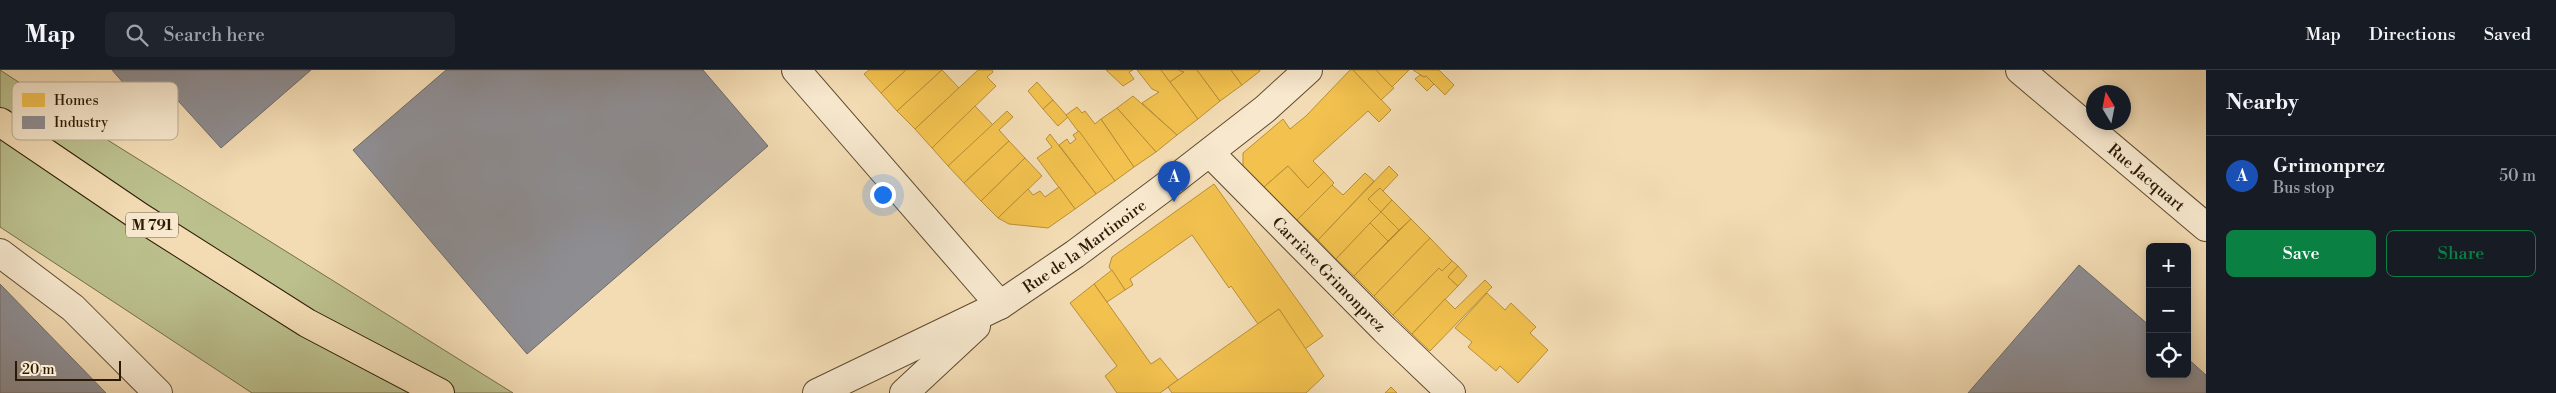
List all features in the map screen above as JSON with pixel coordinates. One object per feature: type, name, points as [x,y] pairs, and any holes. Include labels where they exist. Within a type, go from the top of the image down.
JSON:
[{"type":"main road","name":"M 791","points":[[0,122],[12,130]]},
{"type":"main road","name":"M 791","points":[[27,140],[140,217],[307,323],[400,393]]},
{"type":"main road","name":"M 791","points":[[307,323],[440,393]]},
{"type":"street","points":[[796,70],[1000,305]]},
{"type":"street","name":"Rue de la Martinoire","points":[[904,393],[1000,305],[1075,254],[1210,152],[1265,109],[1308,70]]},
{"type":"street","name":"Rue Jacquart","points":[[2020,70],[2206,227]]},
{"type":"street","name":"Carrière Grimonprez","points":[[1210,152],[1451,393]]},
{"type":"street","points":[[0,253],[73,308],[158,393]]},
{"type":"street","name":"Rue de la Martinoire","points":[[817,393],[1000,305]]},
{"type":"green space","points":[[0,70],[18,82],[12,82],[12,140],[108,140],[513,393],[252,393],[0,227]]},
{"type":"building: Homes","points":[[869,70],[906,70],[881,93],[864,74]]},
{"type":"building: Homes","points":[[906,70],[942,70],[897,111],[881,93]]},
{"type":"building: Homes","points":[[942,70],[959,88],[915,129],[897,111]]},
{"type":"building: Homes","points":[[978,70],[992,70],[993,72],[987,77],[996,86],[932,148],[915,129]]},
{"type":"building: Homes","points":[[1106,70],[1133,70],[1129,72],[1134,79],[1123,86]]},
{"type":"building: Homes","points":[[1137,70],[1161,70],[1198,119],[1177,135],[1142,103],[1159,92],[1152,89]]},
{"type":"building: Homes","points":[[1161,70],[1178,70],[1184,72],[1170,82]]},
{"type":"building: Homes","points":[[1178,70],[1197,70],[1220,101],[1198,119],[1170,82],[1184,72]]},
{"type":"building: Homes","points":[[1197,70],[1231,70],[1242,85],[1220,101]]},
{"type":"building: Homes","points":[[1231,70],[1260,70],[1260,71],[1242,85]]},
{"type":"building: Homes","points":[[1350,70],[1353,70],[1391,110],[1379,122],[1368,111],[1313,161],[1324,172],[1308,188],[1288,166],[1264,187],[1243,166],[1243,153],[1283,119],[1290,129],[1306,116]]},
{"type":"building: Homes","points":[[1353,70],[1376,70],[1394,88],[1381,100]]},
{"type":"building: Homes","points":[[1376,70],[1409,70],[1392,87]]},
{"type":"building: Homes","points":[[1413,70],[1439,70],[1454,85],[1445,95],[1426,76],[1424,77]]},
{"type":"building: Homes","points":[[1420,75],[1426,76],[1434,84],[1427,91],[1415,79]]},
{"type":"building: Homes","points":[[1037,82],[1053,100],[1043,109],[1028,91]]},
{"type":"building: Homes","points":[[1133,96],[1177,135],[1156,152],[1117,108]]},
{"type":"building: Homes","points":[[1053,100],[1068,117],[1058,126],[1043,109]]},
{"type":"building: Homes","points":[[975,106],[993,125],[948,166],[932,148]]},
{"type":"building: Homes","points":[[1077,107],[1082,113],[1085,111],[1095,124],[1101,119],[1134,167],[1115,181],[1066,115]]},
{"type":"building: Homes","points":[[1117,108],[1156,152],[1134,167],[1101,119]]},
{"type":"building: Homes","points":[[1007,111],[1013,117],[999,130],[1009,141],[964,183],[948,166]]},
{"type":"building: Homes","points":[[1079,131],[1115,181],[1096,194],[1059,145],[1067,139],[1070,144],[1076,139],[1073,135]]},
{"type":"building: Homes","points":[[1050,134],[1096,194],[1075,209],[1037,158],[1052,147],[1046,139]]},
{"type":"building: Homes","points":[[1009,141],[1025,158],[981,201],[964,183]]},
{"type":"building: Homes","points":[[1025,158],[1042,176],[998,218],[981,201]]},
{"type":"building: Homes","points":[[1288,166],[1308,188],[1324,172],[1334,183],[1297,220],[1264,187]]},
{"type":"building: Homes","points":[[1389,166],[1398,175],[1383,191],[1380,188],[1368,199],[1381,212],[1336,259],[1318,240]]},
{"type":"building: Homes","points":[[1365,173],[1374,181],[1318,240],[1297,220],[1332,185],[1343,195]]},
{"type":"building: Homes","points":[[1214,184],[1323,336],[1305,349],[1279,309],[1258,324],[1231,286],[1229,288],[1192,235],[1130,279],[1133,285],[1125,290],[1109,267],[1112,257]]},
{"type":"building: Homes","points":[[1059,187],[1075,209],[1048,228],[1009,224],[998,218],[1028,189],[1033,195],[1040,191],[1045,197]]},
{"type":"building: Homes","points":[[1380,188],[1392,200],[1381,212],[1368,199]]},
{"type":"building: Homes","points":[[1392,200],[1411,219],[1399,230],[1381,212]]},
{"type":"building: Homes","points":[[1381,212],[1399,230],[1388,241],[1370,223]]},
{"type":"building: Homes","points":[[1411,219],[1430,238],[1374,296],[1354,276]]},
{"type":"building: Homes","points":[[1370,223],[1388,241],[1354,276],[1336,259]]},
{"type":"building: Homes","points":[[1430,238],[1452,261],[1442,271],[1439,268],[1393,315],[1374,296]]},
{"type":"building: Homes","points":[[1449,258],[1458,266],[1448,277],[1458,286],[1412,334],[1393,315],[1439,268],[1442,271],[1452,261]]},
{"type":"building: Homes","points":[[1458,266],[1467,276],[1458,286],[1448,277]]},
{"type":"building: Homes","points":[[1112,270],[1125,290],[1107,302],[1094,284]]},
{"type":"building: Homes","points":[[1485,280],[1492,287],[1430,351],[1412,334],[1445,299],[1455,309]]},
{"type":"building: Homes","points":[[1094,284],[1151,364],[1160,358],[1178,380],[1160,393],[1117,393],[1105,376],[1117,366],[1070,303]]},
{"type":"building: Homes","points":[[1487,293],[1505,310],[1511,303],[1536,327],[1530,333],[1548,350],[1518,383],[1500,366],[1496,371],[1468,347],[1472,342],[1455,328]]},
{"type":"building: Homes","points":[[1279,309],[1324,376],[1306,393],[1172,393],[1168,387]]},
{"type":"building: Homes","points":[[1391,387],[1397,393],[1385,393]]},
{"type":"building: Industry","points":[[112,70],[311,70],[221,148],[178,101],[178,82],[122,82]]},
{"type":"building: Industry","points":[[446,70],[703,70],[768,146],[527,354],[353,150]]},
{"type":"building: Industry","points":[[2079,265],[2146,323],[2146,378],[2191,378],[2191,362],[2206,375],[2206,393],[1968,393]]},
{"type":"building: Industry","points":[[0,284],[106,393],[0,393]]},
{"type":"place","name":"Grimonprez","points":[[1174,202]]}]
